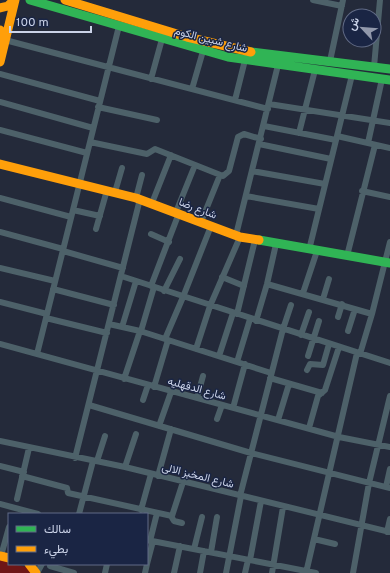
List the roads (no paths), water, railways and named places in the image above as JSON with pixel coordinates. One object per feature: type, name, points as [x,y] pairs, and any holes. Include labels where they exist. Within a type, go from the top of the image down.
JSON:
[{"type":"street","points":[[0,8],[8,6],[14,0]]},
{"type":"street","points":[[1,40],[14,0]]},
{"type":"street","name":"شارع شبين الكوم","points":[[30,0],[202,51],[245,60],[386,79]]},
{"type":"street","name":"شارع شبين الكوم","points":[[65,0],[187,37],[239,50],[390,69]]},
{"type":"street","points":[[313,0],[342,3],[330,61]]},
{"type":"street","points":[[374,67],[380,0]]},
{"type":"street","points":[[37,354],[118,26]]},
{"type":"street","points":[[0,30],[0,62]]},
{"type":"street","points":[[151,78],[162,39]]},
{"type":"street","points":[[1,40],[235,100],[390,123]]},
{"type":"street","points":[[192,89],[202,51]]},
{"type":"street","points":[[235,100],[245,60]]},
{"type":"street","points":[[196,349],[210,306],[238,236],[246,196],[278,65]]},
{"type":"street","points":[[299,133],[315,70]]},
{"type":"street","points":[[0,74],[157,120]]},
{"type":"street","points":[[303,293],[313,250],[319,209],[352,75]]},
{"type":"street","points":[[368,143],[373,120],[386,79]]},
{"type":"street","points":[[0,102],[93,128]]},
{"type":"street","points":[[264,126],[390,148]]},
{"type":"street","points":[[0,130],[87,153]]},
{"type":"street","points":[[90,142],[147,154],[155,149],[220,175],[226,175],[229,171],[237,139],[240,135],[244,134],[260,142],[331,159]]},
{"type":"street","points":[[347,256],[362,191],[375,145]]},
{"type":"street","points":[[152,203],[171,155]]},
{"type":"street","name":"شارع رضا","points":[[0,164],[138,198],[238,236],[388,263]]},
{"type":"street","points":[[124,379],[177,213],[196,165]]},
{"type":"street","points":[[96,229],[100,216],[122,168]]},
{"type":"street","points":[[252,171],[325,184]]},
{"type":"street","points":[[75,458],[123,268],[142,175]]},
{"type":"street","points":[[201,222],[220,175]]},
{"type":"street","points":[[362,191],[390,197]]},
{"type":"street","points":[[246,196],[319,209]]},
{"type":"street","points":[[0,198],[71,217]]},
{"type":"street","points":[[73,210],[100,216]]},
{"type":"street","points":[[143,400],[151,386],[166,339],[211,226]]},
{"type":"street","points":[[0,232],[123,268]]},
{"type":"street","points":[[151,234],[169,242]]},
{"type":"street","points":[[219,356],[244,286],[255,240]]},
{"type":"street","points":[[306,572],[358,354],[388,263],[390,242]]},
{"type":"street","points":[[237,362],[267,284],[276,244]]},
{"type":"street","points":[[164,291],[180,259]]},
{"type":"street","points":[[0,268],[55,281]]},
{"type":"street","points":[[121,276],[358,354],[390,363]]},
{"type":"street","points":[[222,277],[244,286]]},
{"type":"street","points":[[323,299],[329,280]]},
{"type":"street","points":[[122,327],[136,281]]},
{"type":"street","points":[[267,284],[342,304],[372,314]]},
{"type":"street","points":[[53,289],[114,305]]},
{"type":"street","points":[[0,302],[107,333]]},
{"type":"street","points":[[338,317],[342,304]]},
{"type":"street","points":[[226,573],[240,496],[283,329],[291,305]]},
{"type":"street","points":[[348,331],[355,308]]},
{"type":"street","points":[[301,335],[310,312]]},
{"type":"street","points":[[308,356],[320,321]]},
{"type":"street","points":[[109,324],[140,331],[245,364],[289,384],[322,393]]},
{"type":"street","name":"شارع الدقهليه","points":[[0,344],[339,437],[390,447]]},
{"type":"street","points":[[307,370],[310,364],[323,365],[329,344]]},
{"type":"street","points":[[309,428],[318,396],[325,390],[339,347]]},
{"type":"street","points":[[233,408],[245,364]]},
{"type":"street","points":[[197,398],[203,376]]},
{"type":"street","points":[[278,420],[289,384]]},
{"type":"street","points":[[159,426],[171,392]]},
{"type":"street","points":[[353,573],[369,483],[390,396]]},
{"type":"street","points":[[89,405],[251,453],[388,488],[390,469]]},
{"type":"street","points":[[217,419],[222,405]]},
{"type":"street","points":[[158,476],[171,429]]},
{"type":"street","points":[[125,468],[136,434]]},
{"type":"street","points":[[80,513],[95,461],[106,436]]},
{"type":"street","name":"شارع المخبز الالى","points":[[0,441],[151,474],[389,532]]},
{"type":"street","points":[[17,499],[29,448]]},
{"type":"street","points":[[0,466],[68,488],[68,493],[84,498],[171,516],[174,521],[182,523]]},
{"type":"street","points":[[141,510],[151,474]]},
{"type":"street","points":[[171,516],[173,515],[183,482]]},
{"type":"street","points":[[245,573],[261,501]]},
{"type":"street","points":[[0,504],[13,511],[30,513]]},
{"type":"street","points":[[272,573],[283,507]]},
{"type":"street","points":[[148,556],[157,513]]},
{"type":"street","points":[[194,549],[202,517]]},
{"type":"street","points":[[200,573],[208,552],[217,517]]},
{"type":"street","points":[[389,532],[390,519]]},
{"type":"street","points":[[3,554],[8,532]]},
{"type":"street","points":[[314,539],[335,544]]},
{"type":"street","points":[[150,541],[316,573]]},
{"type":"street","points":[[174,573],[180,546]]},
{"type":"street","points":[[30,565],[36,573]]},
{"type":"street","points":[[50,566],[70,572]]}]
